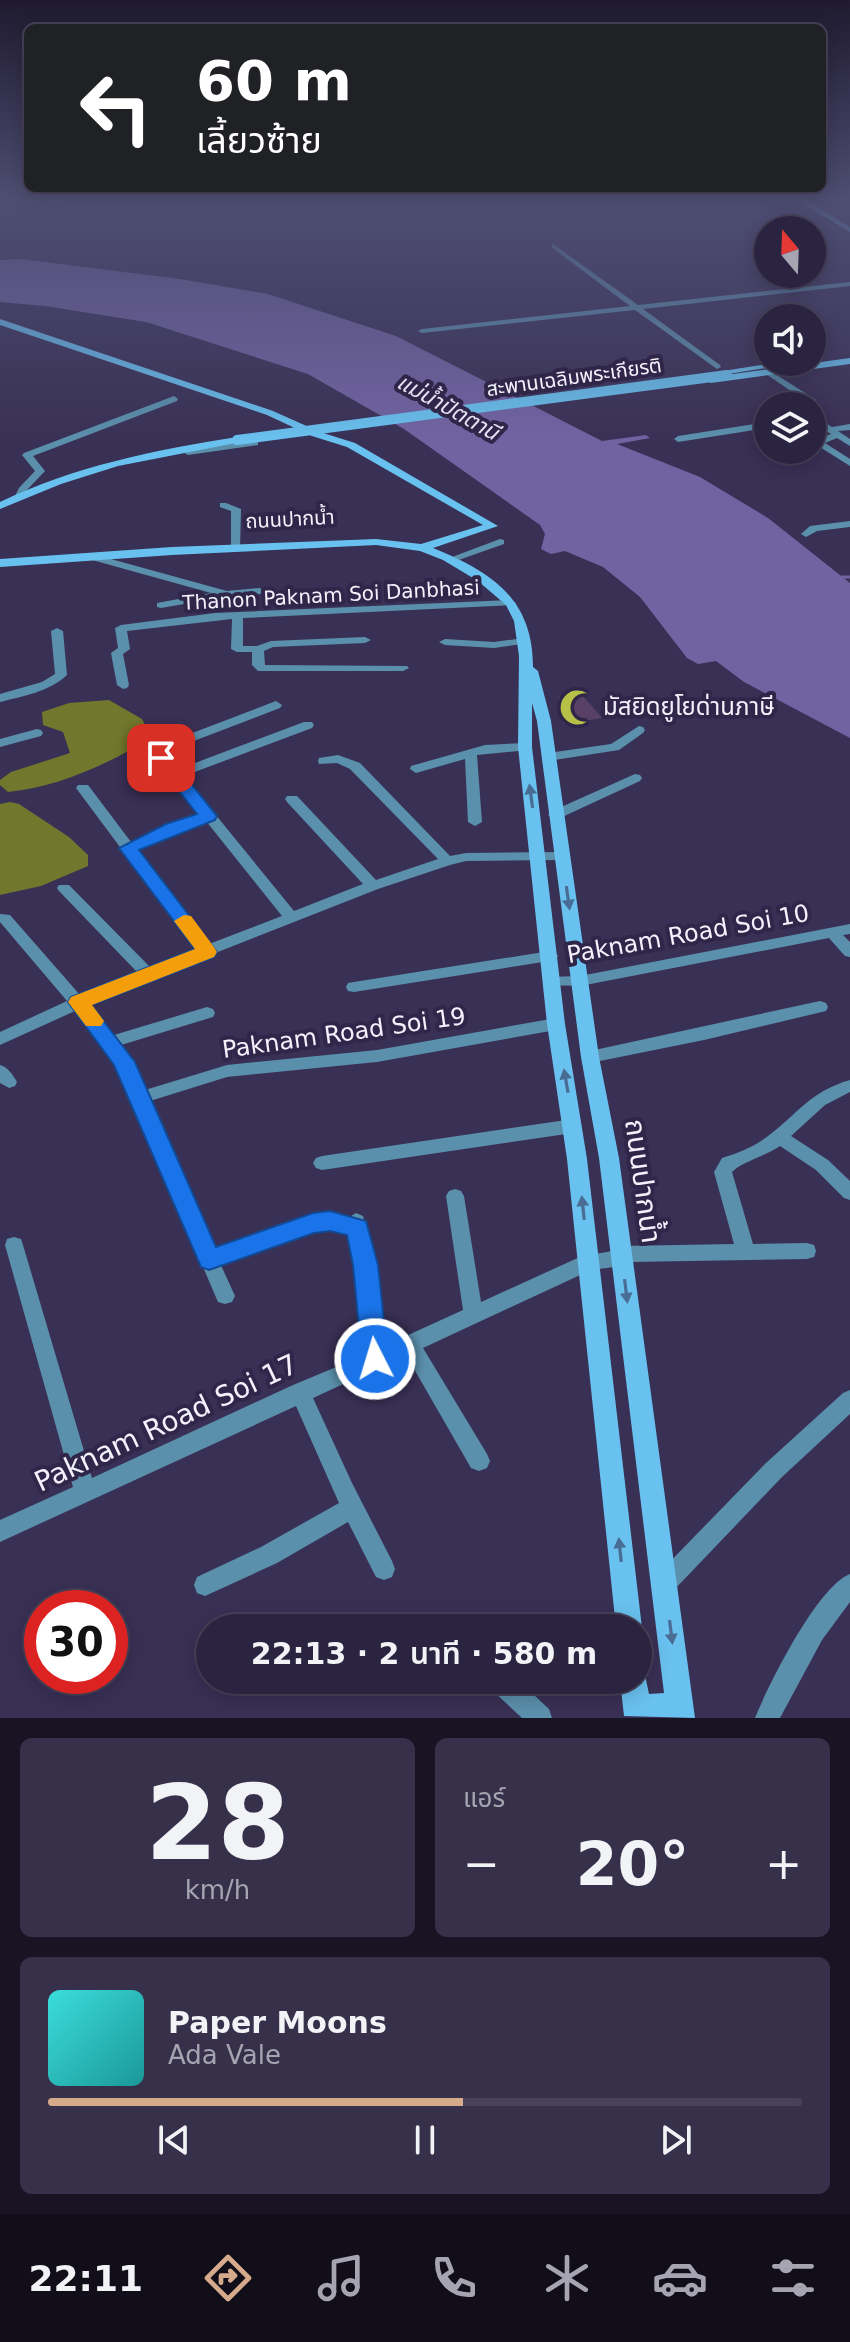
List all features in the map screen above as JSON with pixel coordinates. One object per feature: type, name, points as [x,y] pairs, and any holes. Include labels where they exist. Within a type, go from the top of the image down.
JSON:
[{"type":"street","points":[[601,281],[717,367]]},
{"type":"street","points":[[422,331],[850,282]]},
{"type":"street","points":[[0,322],[279,416],[372,455],[492,526],[422,548]]},
{"type":"street","points":[[826,359],[850,358]]},
{"type":"street","points":[[826,362],[850,358]]},
{"type":"street","name":"สะพานเฉลิมพระเกียรติ","points":[[0,506],[109,464],[173,450],[850,358]]},
{"type":"street","points":[[754,368],[575,392],[579,396],[592,396],[754,374]]},
{"type":"street","points":[[775,376],[798,392]]},
{"type":"street","points":[[20,496],[40,471],[27,455],[174,399]]},
{"type":"street","points":[[678,439],[754,427]]},
{"type":"street","points":[[826,427],[850,443]]},
{"type":"street","points":[[849,462],[818,442],[833,432],[850,427]]},
{"type":"street","points":[[156,458],[316,434]]},
{"type":"street","points":[[223,505],[236,509],[236,548]]},
{"type":"street","points":[[806,534],[814,528],[850,524]]},
{"type":"street","name":"ถนนปากน้ำ","points":[[0,563],[360,542],[422,548],[482,578],[511,603],[520,621],[544,721],[590,1057],[609,1158],[680,1713]]},
{"type":"street","points":[[449,560],[500,542]]},
{"type":"street","points":[[89,556],[227,594]]},
{"type":"street","points":[[161,605],[260,591]]},
{"type":"street","name":"Thanon Paknam Soi Danbhasi","points":[[123,685],[117,658],[117,653],[124,649],[121,628],[238,616],[511,603]]},
{"type":"street","points":[[238,616],[237,649],[258,649],[271,644],[365,640]]},
{"type":"street","points":[[0,698],[46,685],[61,675],[57,631]]},
{"type":"street","points":[[445,642],[525,648]]},
{"type":"street","name":"ถนนปากน้ำ","points":[[525,648],[525,747],[556,1024],[573,1126],[627,1614]]},
{"type":"street","points":[[258,649],[258,665],[262,669],[403,668]]},
{"type":"street","points":[[276,705],[158,749],[157,753],[291,917]]},
{"type":"street","points":[[175,775],[308,725]]},
{"type":"street","points":[[548,757],[615,747],[639,730]]},
{"type":"street","points":[[0,743],[37,733]]},
{"type":"street","points":[[416,769],[498,747],[525,747]]},
{"type":"street","points":[[471,753],[475,822]]},
{"type":"street","points":[[324,761],[338,759],[355,766],[447,861]]},
{"type":"street","points":[[555,815],[635,778]]},
{"type":"street","points":[[83,788],[207,952]]},
{"type":"street","points":[[292,799],[373,886]]},
{"type":"street","points":[[128,848],[208,816]]},
{"type":"street","points":[[0,1039],[78,1002],[291,917],[447,861],[466,857],[562,856]]},
{"type":"street","points":[[64,888],[148,974]]},
{"type":"street","points":[[5,918],[111,1042],[140,1098],[225,1296]]},
{"type":"street","name":"Paknam Road Soi 10","points":[[552,981],[580,981],[850,929]]},
{"type":"street","points":[[833,933],[850,952]]},
{"type":"street","points":[[354,987],[550,956]]},
{"type":"street","points":[[590,1057],[820,1007]]},
{"type":"street","points":[[111,1042],[207,1013]]},
{"type":"street","name":"Paknam Road Soi 19","points":[[140,1098],[227,1071],[377,1056],[556,1024]]},
{"type":"street","points":[[746,1253],[723,1172],[728,1163],[762,1149],[779,1137],[814,1101],[836,1089],[850,1086]]},
{"type":"street","points":[[322,1163],[573,1126]]},
{"type":"street","points":[[779,1137],[822,1165],[850,1193]]},
{"type":"street","points":[[455,1196],[473,1313]]},
{"type":"street","points":[[209,1259],[313,1223],[357,1223],[366,1265],[375,1359]]},
{"type":"street","points":[[14,1245],[85,1492]]},
{"type":"street","name":"Paknam Road Soi 17","points":[[0,1531],[589,1262],[622,1256],[807,1251]]},
{"type":"street","points":[[409,1343],[479,1461]]},
{"type":"street","points":[[300,1392],[352,1508],[384,1569]]},
{"type":"street","points":[[665,1583],[765,1479],[850,1400]]},
{"type":"street","points":[[205,1585],[269,1555],[352,1508]]},
{"type":"street","points":[[773,1715],[805,1643],[826,1609],[850,1585]]},
{"type":"street","points":[[515,1694],[540,1718]]},
{"type":"street","points":[[638,1713],[680,1713]]},
{"type":"green space","points":[[109,700],[142,719],[152,738],[118,757],[64,780],[8,792],[0,785],[0,780],[11,772],[70,753],[63,732],[43,725],[42,712],[69,703]]},
{"type":"green space","points":[[0,804],[19,804],[69,837],[88,855],[88,866],[41,886],[0,895]]},
{"type":"water","name":"แม่น้ำปัตตานี","points":[[0,281],[193,281],[268,294],[396,336],[602,441],[646,435],[650,438],[617,444],[700,477],[768,518],[850,583],[850,738],[744,682],[716,661],[698,664],[687,658],[640,597],[603,567],[565,551],[551,554],[541,549],[545,534],[540,525],[404,429],[308,374],[146,322],[0,302]]},
{"type":"building","name":"มัสยิดยูโยด่านภาษี","points":[[583,696],[602,718],[564,724],[558,697]]},
{"type":"waterway","points":[[842,577],[850,577]]},
{"type":"slow traffic","points":[[93,1021],[78,1002],[207,952],[184,921]]},
{"type":"place","name":"มัสยิดยูโยด่านภาษี","points":[[577,707]]},
{"type":"route","points":[[161,758],[208,816],[128,848],[207,952],[78,1002],[124,1062],[209,1259],[313,1223],[330,1221],[358,1228],[366,1265],[375,1359]]}]
